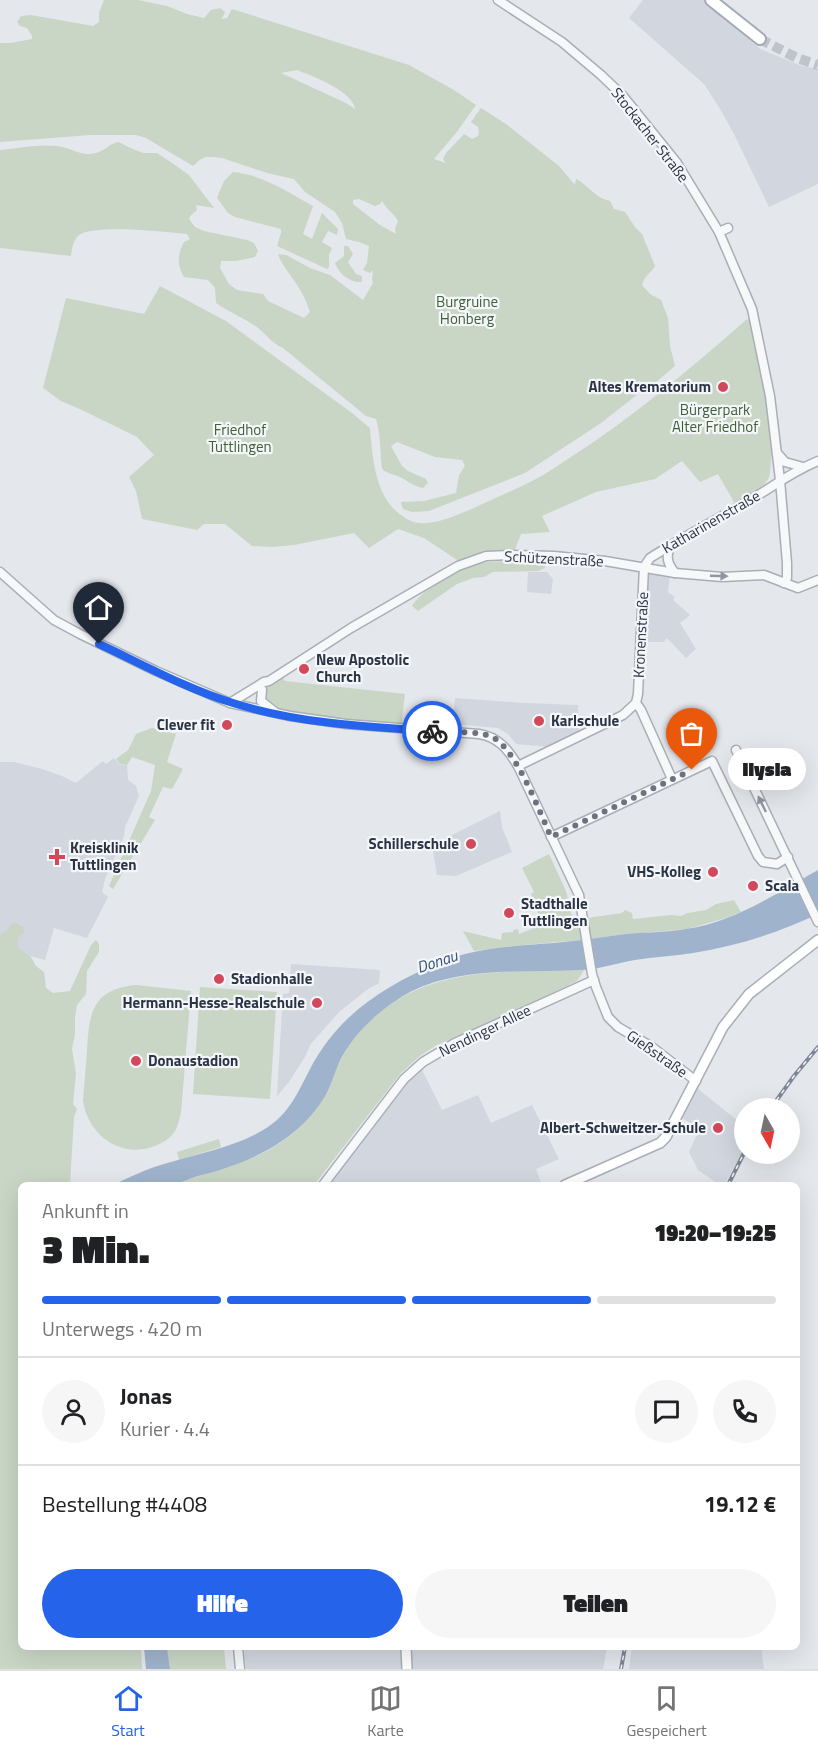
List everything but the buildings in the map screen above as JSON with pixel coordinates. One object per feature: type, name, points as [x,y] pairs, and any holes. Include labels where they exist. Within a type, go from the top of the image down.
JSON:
[{"type":"main road","points":[[711,0],[760,39]]},
{"type":"main road","points":[[572,1182],[660,1143],[666,1137],[723,1027],[744,999],[818,940]]},
{"type":"main road","points":[[406,1650],[407,1669]]},
{"type":"street","name":"Stockacher Straße","points":[[498,0],[562,42],[622,96],[676,163],[719,232],[752,309],[773,410],[787,574],[784,583]]},
{"type":"street","points":[[719,232],[728,228]]},
{"type":"street","points":[[777,453],[785,462],[804,467]]},
{"type":"street","name":"Katharinenstraße","points":[[644,567],[650,558],[753,499],[780,480],[818,461]]},
{"type":"street","points":[[670,546],[667,560],[675,573]]},
{"type":"street","name":"Schützenstraße","points":[[230,703],[351,628],[458,566],[486,556],[554,556],[625,564],[675,573],[722,577],[764,575],[798,588],[818,580]]},
{"type":"street","points":[[625,564],[650,558]]},
{"type":"street","name":"Kronenstraße","points":[[636,703],[644,567]]},
{"type":"street","points":[[0,572],[54,620],[156,671],[230,703],[276,714],[345,724],[486,735],[497,740],[518,766],[579,895],[594,980]]},
{"type":"street","name":"Schützenstraße","points":[[242,706],[243,702],[262,690],[268,681]]},
{"type":"street","points":[[262,690],[261,701],[276,714]]},
{"type":"street","points":[[518,766],[622,715],[636,703],[672,779]]},
{"type":"street","points":[[736,750],[818,922]]},
{"type":"street","points":[[551,837],[712,761],[758,856],[763,862],[777,864],[788,857]]},
{"type":"street","name":"Gießstraße","points":[[594,980],[608,1017],[618,1027],[652,1047],[696,1081]]},
{"type":"street","name":"Nendinger Allee","points":[[325,1182],[404,1079],[423,1062],[454,1043],[594,980]]},
{"type":"street","points":[[238,1650],[240,1669]]},
{"type":"shaded area","points":[[643,0],[703,0],[760,49],[802,66],[818,69],[818,184],[769,207],[734,134],[704,84],[629,18]]},
{"type":"shaded area","points":[[649,571],[670,574],[668,592],[675,597],[673,600],[690,615],[680,623],[696,649],[686,658],[667,638],[663,642],[643,642]]},
{"type":"shaded area","points":[[528,572],[547,572],[553,579],[551,594],[527,592]]},
{"type":"shaded area","name":"Karlschule","points":[[455,698],[578,705],[579,734],[550,747],[516,744],[508,734],[498,728],[453,724]]},
{"type":"shaded area","name":"Kreisklinik Tuttlingen","points":[[114,758],[120,765],[127,765],[128,780],[136,786],[139,796],[105,879],[102,892],[108,897],[87,938],[54,928],[45,960],[0,948],[0,762],[14,762],[42,769],[76,783],[103,761],[106,764]]},
{"type":"shaded area","name":"Schillerschule","points":[[500,811],[502,827],[512,852],[456,876],[437,875],[432,845]]},
{"type":"shaded area","name":"Hermann-Hesse-Realschule","points":[[291,964],[380,970],[379,983],[339,1012],[310,1045],[289,1082],[277,1096],[283,994],[289,993]]},
{"type":"shaded area","points":[[421,1068],[442,1110],[478,1095],[491,1123],[532,1105],[559,1159],[536,1169],[541,1182],[331,1182],[401,1089]]},
{"type":"shaded area","points":[[697,1088],[734,1118],[736,1164],[726,1182],[716,1182],[698,1170],[689,1152],[699,1130],[680,1116]]},
{"type":"shaded area","points":[[244,1650],[606,1650],[603,1669],[246,1669]]},
{"type":"shaded area","points":[[632,1650],[761,1650],[764,1669],[629,1669]]},
{"type":"green space","name":"Burgruine Honberg","points":[[104,0],[138,0],[167,6],[204,18],[211,10],[220,8],[225,12],[222,19],[227,18],[232,9],[409,65],[454,90],[476,105],[434,159],[446,163],[443,159],[446,153],[464,134],[472,139],[478,136],[478,127],[471,122],[481,108],[506,124],[559,166],[575,185],[576,179],[599,197],[610,201],[614,209],[625,212],[642,234],[655,266],[642,285],[650,294],[661,300],[668,318],[670,346],[675,366],[601,423],[525,473],[429,511],[412,512],[403,509],[401,502],[424,501],[456,493],[459,475],[465,466],[462,460],[435,457],[397,442],[391,446],[402,466],[426,479],[428,483],[423,488],[382,469],[376,419],[366,416],[257,327],[216,303],[215,288],[208,280],[184,277],[179,260],[184,242],[190,239],[187,234],[115,229],[87,232],[75,239],[71,256],[0,248],[0,150],[50,146],[89,154],[99,152],[119,142],[143,153],[157,153],[189,175],[214,208],[196,205],[197,210],[189,219],[195,227],[254,243],[258,251],[255,257],[221,261],[220,268],[229,284],[237,290],[263,294],[268,301],[304,318],[310,312],[306,302],[278,254],[286,255],[310,268],[330,275],[363,300],[373,283],[373,270],[370,273],[363,270],[367,263],[369,246],[346,239],[342,223],[335,212],[305,192],[294,179],[267,173],[222,158],[206,157],[193,166],[146,138],[136,135],[90,135],[0,142],[0,43],[32,39],[27,28],[20,26],[17,22],[21,16],[31,15],[93,26],[99,22],[99,13]],"holes":[[[297,70],[340,90],[353,102],[355,109],[281,73]],[[359,199],[375,206],[382,201],[398,221],[396,234],[353,204],[353,200]]]},
{"type":"green space","points":[[233,172],[265,180],[313,206],[303,234],[312,239],[322,213],[338,229],[337,235],[328,231],[322,242],[332,248],[327,269],[277,246],[281,229],[235,217],[228,213],[217,198],[224,181]]},
{"type":"green space","points":[[344,246],[348,246],[353,254],[348,262],[356,274],[362,276],[362,282],[349,279],[342,274],[335,263],[344,256]]},
{"type":"green space","name":"Friedhof Tuttlingen","points":[[160,286],[226,321],[370,428],[375,467],[383,492],[398,513],[416,523],[434,522],[453,517],[546,473],[597,440],[641,407],[750,319],[771,426],[769,477],[757,490],[735,504],[718,474],[700,482],[682,461],[655,479],[596,492],[542,516],[550,532],[521,534],[514,552],[460,562],[424,538],[398,529],[369,548],[354,533],[272,547],[252,546],[225,524],[204,524],[197,530],[142,519],[136,491],[129,477],[154,455],[137,437],[61,401],[43,388],[66,298],[144,314]]},
{"type":"green space","points":[[540,561],[545,568],[538,571],[493,572],[484,577],[457,584],[418,611],[412,606],[430,588],[463,568],[478,563]]},
{"type":"green space","points":[[281,676],[285,681],[405,694],[401,727],[351,722],[275,709],[265,702],[265,688]]},
{"type":"green space","points":[[152,728],[176,734],[167,762],[183,769],[172,789],[163,787],[149,817],[155,820],[113,889],[109,886],[151,791],[155,765],[132,757],[127,765],[120,764],[116,759],[128,750],[136,734]]},
{"type":"green space","points":[[549,854],[566,891],[573,920],[622,913],[625,910],[632,913],[633,919],[681,916],[734,900],[741,912],[687,929],[474,951],[463,931],[501,940],[502,933],[518,929],[519,934],[543,926],[531,894],[534,892],[522,868]]},
{"type":"green space","points":[[14,922],[23,927],[24,933],[18,938],[17,947],[31,957],[36,966],[44,972],[46,988],[53,993],[70,991],[91,945],[96,940],[99,944],[99,952],[87,971],[86,994],[77,1005],[75,1017],[72,1049],[76,1074],[73,1104],[77,1109],[74,1117],[70,1182],[18,1182],[18,1650],[141,1650],[142,1669],[0,1669],[0,935]]},
{"type":"green space","points":[[584,970],[577,981],[506,1016],[437,1045],[421,1055],[400,1074],[316,1182],[178,1182],[240,1163],[289,1137],[315,1110],[329,1089],[339,1064],[353,1040],[371,1020],[392,1003],[434,983],[476,974]]},
{"type":"green space","name":"Donaustadion","points":[[136,985],[191,991],[181,1113],[178,1125],[165,1141],[140,1150],[117,1146],[98,1133],[91,1124],[83,1101],[89,1024],[96,1005],[110,992]]},
{"type":"green space","points":[[200,987],[277,992],[270,1099],[193,1094]]},
{"type":"green space","points":[[219,1139],[221,1147],[179,1160],[177,1152]]},
{"type":"green space","points":[[167,1650],[224,1650],[226,1669],[170,1669]]},
{"type":"water","points":[[818,870],[818,914],[741,943],[588,969],[474,974],[432,983],[412,991],[380,1012],[352,1041],[339,1063],[327,1092],[314,1112],[301,1126],[270,1149],[235,1165],[182,1182],[119,1182],[157,1166],[238,1142],[265,1129],[277,1120],[290,1105],[318,1055],[342,1024],[387,989],[421,971],[481,950],[703,926],[738,914]]},
{"type":"water","points":[[144,1650],[167,1650],[170,1669],[146,1669]]},
{"type":"tunnel","points":[[760,39],[797,58],[818,65]]},
{"type":"railway","points":[[778,1098],[818,1047]]},
{"type":"railway","points":[[730,1182],[738,1164]]},
{"type":"railway","points":[[621,1669],[624,1650]]},
{"type":"way so far","points":[[432,731],[486,735],[503,745],[518,766],[551,837],[692,770]]},
{"type":"place","name":"Altes Krematorium","points":[[723,387]]},
{"type":"place","name":"New Apostolic Church","points":[[304,669]]},
{"type":"place","name":"Karlschule","points":[[539,721]]},
{"type":"place","name":"Clever fit","points":[[227,725]]},
{"type":"place","name":"Ilysia","points":[[692,770]]},
{"type":"place","name":"Schillerschule","points":[[471,844]]},
{"type":"place","name":"Kreisklinik Tuttlingen","points":[[57,857]]},
{"type":"place","name":"VHS-Kolleg","points":[[713,872]]},
{"type":"place","name":"Scala","points":[[753,886]]},
{"type":"place","name":"Stadthalle Tuttlingen","points":[[509,913]]},
{"type":"place","name":"Stadionhalle","points":[[219,979]]},
{"type":"place","name":"Hermann-Hesse-Realschule","points":[[317,1003]]},
{"type":"place","name":"Donaustadion","points":[[136,1061]]},
{"type":"place","name":"Albert-Schweitzer-Schule","points":[[718,1128]]},
{"type":"route","points":[[99,644],[230,703],[307,719],[432,731]]},
{"type":"park label","name":"Bürgerpark Alter Friedhof","points":[[715,418]]},
{"type":"water label","name":"Donau","points":[[437,961]]}]
